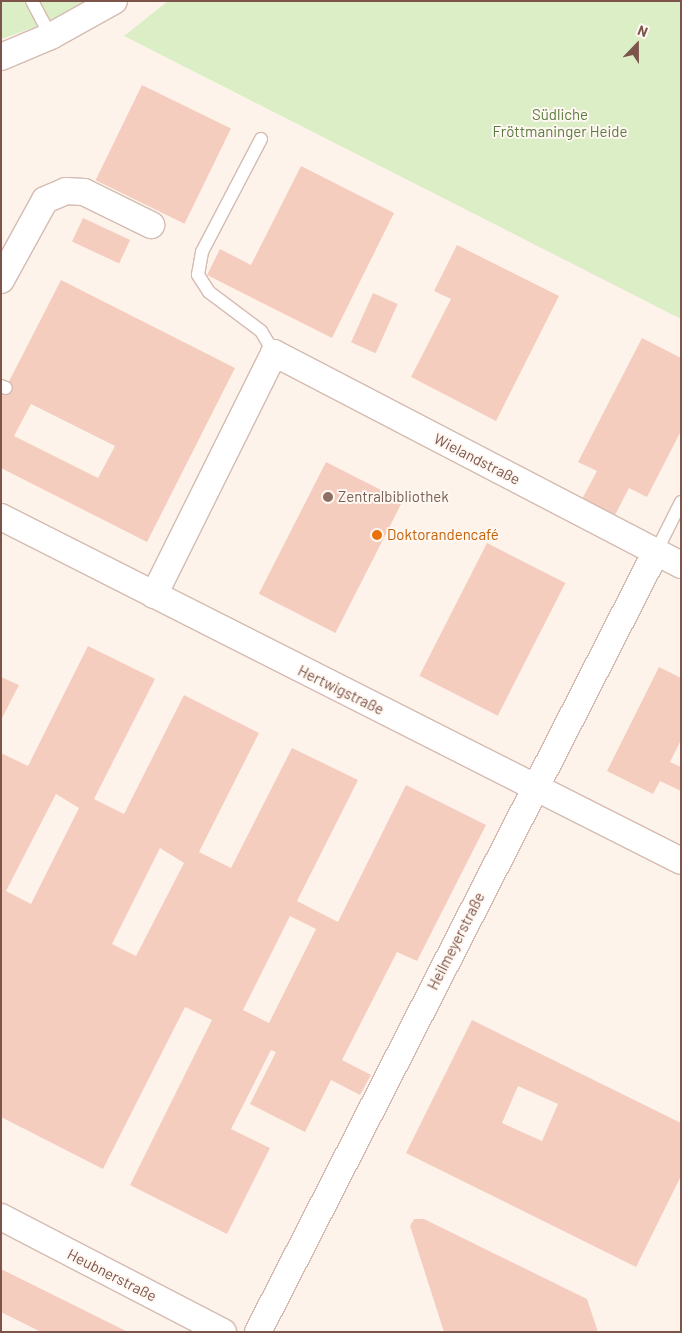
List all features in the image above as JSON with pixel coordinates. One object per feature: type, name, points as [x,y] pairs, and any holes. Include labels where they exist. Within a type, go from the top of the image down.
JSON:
[{"type":"street","points":[[1,58],[51,36],[114,1]]},
{"type":"street","points":[[1,280],[46,200],[66,191],[84,192],[151,225]]},
{"type":"street","points":[[154,595],[274,353]]},
{"type":"street","name":"Wielandstraße","points":[[274,353],[681,565]]},
{"type":"street","name":"Hertwigstraße","points":[[1,518],[681,861]]},
{"type":"street","name":"Heilmeyerstraße","points":[[258,1332],[656,552]]},
{"type":"street","name":"Heubnerstraße","points":[[1,1217],[217,1330]]},
{"type":"lane","points":[[32,1],[51,36]]},
{"type":"lane","points":[[262,140],[202,252],[198,276],[209,292],[261,331],[274,353]]},
{"type":"lane","points":[[656,552],[681,502]]},
{"type":"green space","points":[[1,1],[88,1],[53,21],[1,39]]},
{"type":"green space","name":"Südliche Fröttmaninger Heide","points":[[168,1],[681,1],[681,319],[124,36]]},
{"type":"building","points":[[142,85],[231,128],[185,224],[96,180]]},
{"type":"building","points":[[301,166],[394,213],[332,338],[207,275],[220,249],[251,265]]},
{"type":"building","points":[[83,218],[130,240],[119,264],[72,242]]},
{"type":"building","points":[[457,245],[559,296],[496,421],[411,377],[451,299],[434,291]]},
{"type":"building","points":[[61,280],[235,368],[147,542],[1,468],[1,397]],"holes":[[[31,404],[115,446],[98,478],[14,436]]]},
{"type":"building","points":[[373,293],[398,304],[376,353],[351,342]]},
{"type":"building","points":[[642,338],[681,358],[681,431],[647,497],[629,488],[614,517],[581,501],[597,471],[578,462]]},
{"type":"building","points":[[326,462],[403,501],[335,633],[259,594]]},
{"type":"building","points":[[487,543],[565,583],[498,716],[419,676]]},
{"type":"building","points":[[88,646],[155,679],[94,799],[124,814],[184,695],[259,733],[199,852],[231,868],[292,748],[358,780],[297,901],[338,922],[406,785],[486,825],[417,961],[397,952],[342,1060],[371,1075],[360,1095],[331,1080],[305,1132],[250,1104],[276,1052],[271,1050],[231,1129],[270,1148],[227,1234],[130,1185],[212,1020],[185,1007],[103,1169],[1,1117],[1,753],[28,766]],"holes":[[[56,794],[79,808],[31,904],[6,891]],[[160,848],[184,863],[136,956],[112,944]],[[290,916],[316,929],[269,1023],[243,1010]]]},
{"type":"building","points":[[659,667],[681,678],[681,740],[670,762],[681,767],[681,791],[660,781],[653,794],[607,771]]},
{"type":"building","points":[[1,677],[19,685],[1,720]]},
{"type":"building","points":[[472,1020],[681,1123],[681,1176],[636,1267],[406,1153]],"holes":[[[518,1086],[558,1104],[542,1141],[502,1123]]]},
{"type":"building","points":[[414,1219],[424,1219],[587,1299],[598,1332],[444,1332],[410,1226]]},
{"type":"building","points":[[1,1269],[128,1332],[41,1332],[1,1312]]},
{"type":"place","name":"Zentralbibliothek","points":[[328,497]]},
{"type":"place","name":"Doktorandencafé","points":[[377,535]]}]
